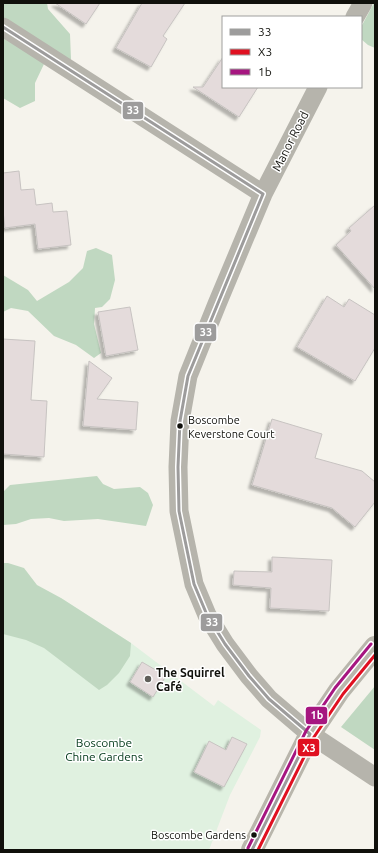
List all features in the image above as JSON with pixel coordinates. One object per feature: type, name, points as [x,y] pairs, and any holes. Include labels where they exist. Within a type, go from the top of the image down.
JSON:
[{"type":"main road","points":[[252,850],[310,734],[339,691],[375,647]]},
{"type":"street","points":[[356,16],[363,3]]},
{"type":"street","points":[[3,27],[263,194]]},
{"type":"street","name":"Manor Road","points":[[317,88],[263,194],[188,376],[180,421],[178,467],[179,511],[194,584],[207,615],[225,644],[254,682],[270,699],[310,734],[375,776]]},
{"type":"green space","points":[[3,3],[47,3],[48,9],[70,34],[71,59],[56,67],[44,64],[35,83],[35,101],[20,108],[3,98]]},
{"type":"green space","points":[[375,3],[375,48],[362,40],[362,25]]},
{"type":"green space","points":[[96,248],[112,255],[115,280],[110,299],[102,307],[95,308],[94,324],[101,353],[94,358],[76,345],[54,336],[28,311],[11,308],[3,312],[3,275],[28,290],[37,301],[69,282],[83,268],[87,251]]},
{"type":"green space","points":[[97,476],[103,484],[114,489],[140,487],[148,493],[153,505],[146,526],[98,519],[64,521],[49,518],[31,519],[16,524],[3,525],[3,492],[10,485]]},
{"type":"green space","points":[[3,563],[24,568],[37,585],[61,598],[131,643],[130,656],[119,673],[107,685],[99,690],[44,648],[26,640],[3,634]]},
{"type":"green space","name":"Boscombe Chine Gardens","points":[[3,583],[61,598],[131,643],[214,706],[218,700],[261,730],[260,737],[230,795],[209,850],[3,850]]},
{"type":"green space","points":[[375,686],[375,750],[341,727]]},
{"type":"building","points":[[55,3],[100,3],[86,24]]},
{"type":"building","points":[[142,3],[185,3],[163,36],[167,39],[151,67],[116,48]]},
{"type":"building","points":[[222,58],[222,88],[257,88],[239,117],[193,87],[203,87]]},
{"type":"building","points":[[19,171],[21,190],[34,189],[36,205],[52,203],[53,212],[67,211],[71,245],[38,249],[35,224],[5,228],[3,211],[3,173]]},
{"type":"building","points":[[375,205],[375,289],[336,245],[351,231],[349,228]]},
{"type":"building","points":[[327,296],[344,307],[349,299],[375,315],[375,348],[355,381],[297,347]]},
{"type":"building","points":[[130,307],[138,350],[106,356],[98,312]]},
{"type":"building","points":[[3,339],[35,341],[31,400],[47,401],[44,457],[3,454]]},
{"type":"building","points":[[89,361],[112,378],[97,399],[138,402],[136,430],[83,426]]},
{"type":"building","points":[[272,419],[322,434],[315,458],[362,471],[375,482],[375,502],[355,527],[332,508],[252,485]]},
{"type":"building","points":[[272,557],[332,560],[329,611],[270,608],[271,588],[233,585],[234,571],[272,572]]},
{"type":"building","name":"The Squirrel Café","points":[[142,662],[166,676],[153,697],[130,682]]},
{"type":"building","points":[[232,737],[247,744],[224,787],[194,772],[209,741],[226,750]]},
{"type":"transit line","name":"33","points":[[3,27],[263,194]]},
{"type":"transit line","name":"33","points":[[263,194],[188,376],[180,421],[178,467],[179,511],[194,584],[207,615],[225,644],[249,676],[269,699],[310,734]]},
{"type":"transit line","name":"1b","points":[[248,848],[306,731],[335,688],[371,644]]},
{"type":"transit line","name":"X3","points":[[258,850],[314,737],[343,694],[375,655]]},
{"type":"transit line","name":"33","points":[[252,850],[310,734]]},
{"type":"place","name":"Boscombe Keverstone Court","points":[[180,426]]},
{"type":"place","name":"The Squirrel Café","points":[[148,679]]},
{"type":"place","name":"Boscombe Gardens","points":[[254,835]]}]
